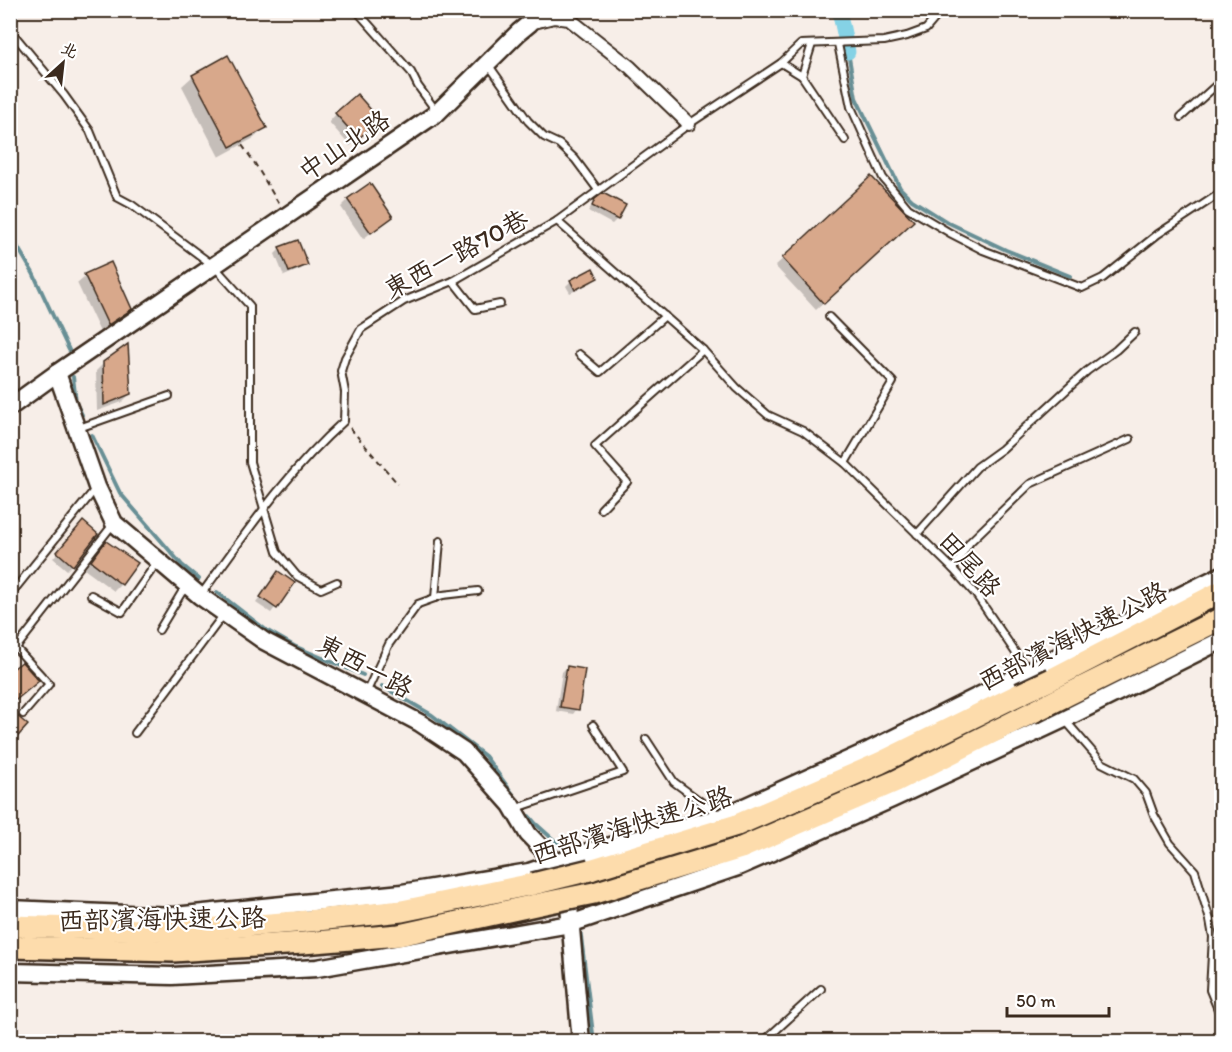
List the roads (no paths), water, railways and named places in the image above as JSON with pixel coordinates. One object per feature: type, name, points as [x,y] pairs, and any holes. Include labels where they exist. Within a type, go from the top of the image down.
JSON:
[{"type":"highway","name":"西部濱海快速公路","points":[[10,926],[179,932],[308,921],[402,911],[590,870],[737,825],[880,763],[1020,694],[1047,684],[1221,591]]},
{"type":"highway","name":"西部濱海快速公路","points":[[10,947],[173,951],[399,935],[594,893],[741,848],[896,781],[1221,618]]},
{"type":"street","name":"中山北路","points":[[10,407],[437,113],[530,23],[554,17],[569,19],[630,67],[689,124]]},
{"type":"street","name":"東西一路","points":[[57,373],[97,487],[114,523],[200,596],[264,641],[420,723],[464,752],[513,810],[528,834],[555,862],[569,906],[582,1041]]},
{"type":"street","points":[[10,909],[174,916],[402,892],[529,872],[555,862],[722,817],[870,750],[1221,575]]},
{"type":"street","points":[[10,972],[172,976],[316,968],[570,924],[738,867],[882,804],[1064,719],[1221,640]]},
{"type":"lane","points":[[356,10],[411,72],[437,113]]},
{"type":"lane","name":"東西一路70巷","points":[[264,506],[318,445],[344,421],[345,392],[341,370],[361,330],[404,301],[453,281],[557,221],[689,124],[781,63],[801,44],[884,41],[907,36],[926,28],[942,10]]},
{"type":"lane","points":[[10,30],[64,95],[90,131],[117,197],[132,205],[214,266],[250,306],[250,462],[277,552],[297,576],[321,589],[337,582]]},
{"type":"lane","points":[[802,76],[812,44]]},
{"type":"lane","points":[[838,44],[851,107],[883,178],[908,208],[950,233],[1026,268],[1082,288],[1103,278],[1158,234],[1221,192]]},
{"type":"lane","points":[[487,63],[528,121],[544,137],[559,144],[575,159],[598,190]]},
{"type":"lane","points":[[781,63],[802,76],[845,140]]},
{"type":"lane","points":[[1181,117],[1221,80]]},
{"type":"lane","name":"田尾路","points":[[557,221],[704,350],[737,388],[768,415],[803,431],[845,463],[953,569],[977,596],[1028,671],[1047,684]]},
{"type":"lane","points":[[453,281],[475,309],[500,304]]},
{"type":"lane","points":[[579,354],[600,372],[665,316]]},
{"type":"lane","points":[[829,317],[893,382],[845,463]]},
{"type":"lane","points":[[917,534],[977,467],[1002,449],[1087,371],[1116,350],[1135,332]]},
{"type":"lane","points":[[601,509],[627,482],[595,446],[704,350]]},
{"type":"lane","points":[[75,429],[169,396]]},
{"type":"lane","points":[[953,569],[970,542],[1030,484],[1130,439]]},
{"type":"lane","points":[[10,595],[97,487]]},
{"type":"lane","points":[[200,596],[264,506]]},
{"type":"lane","points":[[23,714],[49,684],[16,648],[114,523]]},
{"type":"lane","points":[[435,598],[440,541]]},
{"type":"lane","points":[[91,595],[122,612],[158,561]]},
{"type":"lane","points":[[159,630],[187,584]]},
{"type":"lane","points":[[365,693],[389,644],[418,604],[435,598],[478,591]]},
{"type":"lane","points":[[135,733],[224,614]]},
{"type":"lane","points":[[1056,699],[1064,719],[1102,763],[1134,780],[1146,793],[1154,815],[1170,843],[1195,871],[1213,937],[1210,990],[1221,1019]]},
{"type":"lane","points":[[513,810],[623,772],[593,725]]},
{"type":"lane","points":[[646,739],[674,782],[722,817]]},
{"type":"lane","points":[[763,1041],[821,989]]},
{"type":"waterway","points":[[839,10],[848,52]]},
{"type":"waterway","points":[[848,52],[856,98],[900,188],[912,200],[947,222],[1006,250],[1070,276]]},
{"type":"waterway","points":[[10,234],[33,273],[69,350]]},
{"type":"waterway","points":[[73,377],[76,403],[82,415]]},
{"type":"waterway","points":[[92,435],[120,493],[182,565],[199,579]]},
{"type":"waterway","points":[[217,592],[266,630],[294,646],[363,675]]},
{"type":"waterway","points":[[382,686],[432,715],[485,756],[515,797]]},
{"type":"waterway","points":[[529,816],[565,850]]},
{"type":"waterway","points":[[580,929],[594,1042]]}]
